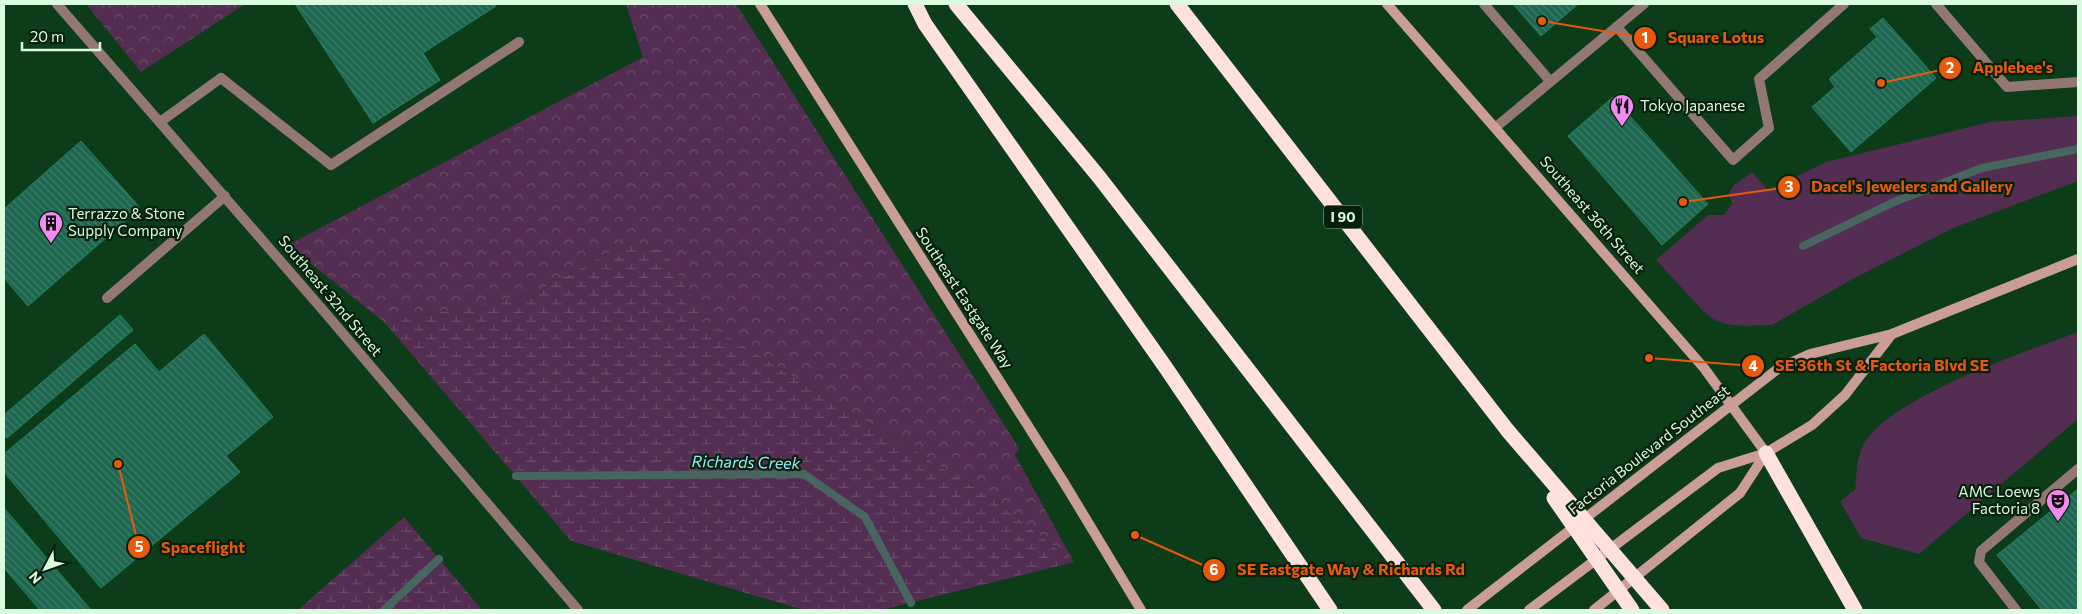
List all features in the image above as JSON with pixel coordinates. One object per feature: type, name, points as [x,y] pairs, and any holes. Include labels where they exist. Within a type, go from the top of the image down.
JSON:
[{"type":"highway","points":[[915,4],[925,24],[1160,360],[1328,607]]},
{"type":"highway","points":[[956,4],[1099,177],[1434,610]]},
{"type":"highway","name":"I 90","points":[[1177,4],[1508,431],[1632,610]]},
{"type":"highway","points":[[1508,431],[1662,610]]},
{"type":"highway","points":[[1766,453],[1855,610]]},
{"type":"main road","name":"Southeast Eastgate Way","points":[[760,4],[1059,474],[1139,608]]},
{"type":"main road","name":"Southeast 36th Street","points":[[1386,4],[1496,127],[1704,368],[1766,453]]},
{"type":"main road","name":"Factoria Boulevard Southeast","points":[[1467,610],[1779,368],[1802,357],[1892,334],[2078,259]]},
{"type":"main road","points":[[1529,610],[1718,468],[1766,453],[1812,426],[1845,395],[1892,334]]},
{"type":"main road","points":[[1594,610],[1740,493],[1766,453]]},
{"type":"lane","name":"Southeast 32nd Street","points":[[57,4],[225,196],[578,610]]},
{"type":"lane","points":[[1484,4],[1550,81]]},
{"type":"lane","points":[[1496,127],[1644,4]]},
{"type":"lane","points":[[1616,27],[1733,160],[1770,128],[1760,79],[1844,4]]},
{"type":"lane","points":[[1936,4],[2007,86],[2078,82]]},
{"type":"lane","points":[[160,122],[221,78],[331,164],[519,42]]},
{"type":"lane","points":[[107,298],[225,196]]},
{"type":"lane","points":[[2016,610],[1979,562],[1981,551],[2078,469]]},
{"type":"green space","points":[[86,4],[245,4],[141,72]]},
{"type":"green space","points":[[626,4],[736,4],[1019,448],[1015,455],[1074,562],[991,498],[706,323],[663,250],[625,244],[533,294],[385,323],[288,245],[643,57]]},
{"type":"green space","points":[[2078,116],[2078,181],[1953,228],[1849,281],[1772,325],[1743,326],[1726,324],[1713,319],[1703,311],[1656,260],[1708,215],[1724,215],[1732,204],[1729,193],[1734,185],[1752,172],[1768,190],[1826,162],[1990,122]]},
{"type":"green space","points":[[625,244],[664,250],[706,323],[991,498],[1074,562],[881,610],[804,610],[571,541],[385,323],[533,294]]},
{"type":"green space","points":[[2078,332],[2078,419],[1919,554],[1861,538],[1840,501],[1855,490],[1860,453],[1875,430],[1898,412],[1926,395],[1959,379]]},
{"type":"green space","points":[[404,517],[482,610],[298,610]]},
{"type":"building","points":[[295,4],[495,4],[496,6],[423,53],[440,80],[373,123]]},
{"type":"building","points":[[1513,4],[1578,4],[1541,36]]},
{"type":"building","points":[[1883,18],[1936,78],[1851,152],[1812,107],[1835,87],[1829,79],[1877,37],[1870,29]]},
{"type":"building","points":[[1613,97],[1708,204],[1662,245],[1568,136]]},
{"type":"building","name":"Terrazzo & Stone Supply Company","points":[[81,141],[140,208],[28,306],[4,278],[4,209]]},
{"type":"building","points":[[120,315],[133,330],[7,438],[4,435],[4,415]]},
{"type":"building","points":[[204,334],[273,417],[226,456],[240,472],[101,588],[4,472],[4,454],[135,344],[159,372]]},
{"type":"building","name":"AMC Loews Factoria 8","points":[[2078,489],[2078,610],[2042,610],[1997,555]]},
{"type":"building","points":[[4,508],[91,610],[40,610],[4,568]]},
{"type":"waterway","name":"Richards Creek","points":[[1803,246],[1894,202],[1982,168],[2078,149]]},
{"type":"waterway","name":"Richards Creek","points":[[516,476],[804,474],[865,517],[911,603]]},
{"type":"waterway","name":"Richards Creek","points":[[384,610],[439,559]]},
{"type":"place","name":"Square Lotus","points":[[1542,21]]},
{"type":"place","name":"Applebee's","points":[[1881,83]]},
{"type":"place","name":"Tokyo Japanese","points":[[1622,127]]},
{"type":"place","name":"Dacel's Jewelers and Gallery","points":[[1683,202]]},
{"type":"place","name":"Terrazzo & Stone Supply Company","points":[[51,244]]},
{"type":"place","name":"SE 36th St & Factoria Blvd SE","points":[[1649,358]]},
{"type":"place","name":"Spaceflight","points":[[118,464]]},
{"type":"place","name":"AMC Loews Factoria 8","points":[[2058,522]]},
{"type":"place","name":"SE Eastgate Way & Richards Rd","points":[[1135,535]]}]
